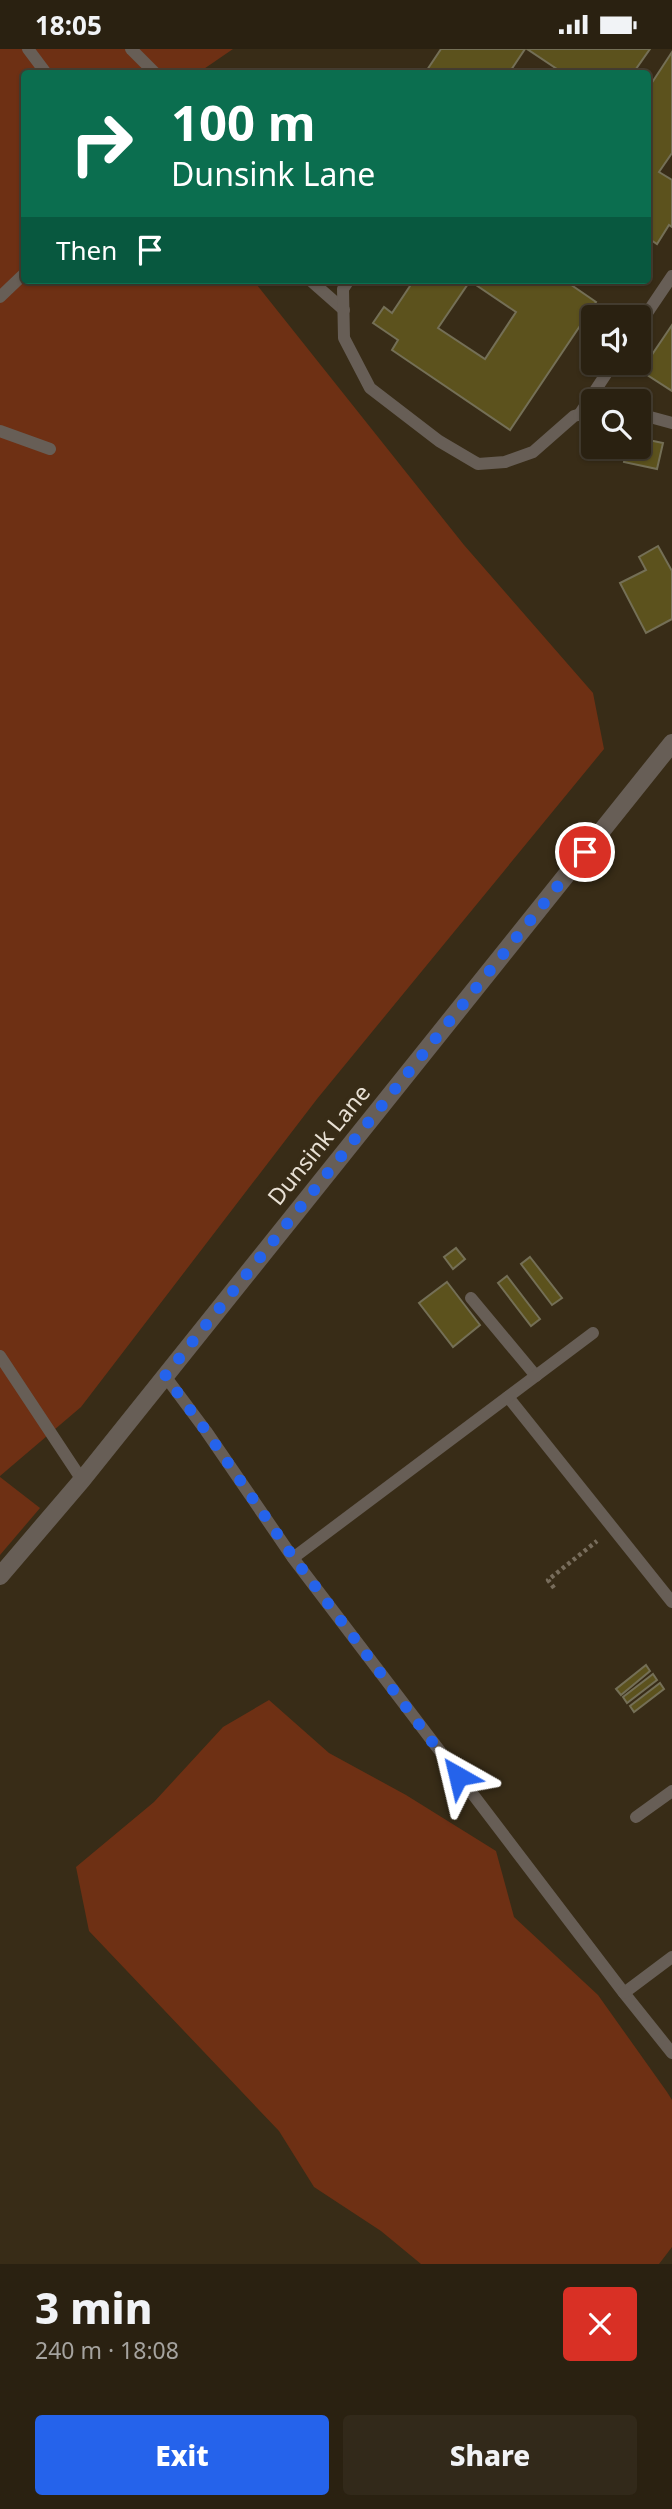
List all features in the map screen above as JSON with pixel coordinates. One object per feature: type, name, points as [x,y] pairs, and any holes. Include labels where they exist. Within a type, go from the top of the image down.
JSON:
[{"type":"street","name":"Dunsink Lane","points":[[0,1576],[82,1480],[672,743]]},
{"type":"lane","points":[[28,49],[44,70]]},
{"type":"lane","points":[[131,49],[152,70]]},
{"type":"lane","points":[[651,307],[672,276]]},
{"type":"lane","points":[[0,297],[21,277]]},
{"type":"lane","points":[[315,284],[344,310]]},
{"type":"lane","points":[[346,284],[343,289],[344,338],[370,388],[439,441],[478,464],[505,462],[533,452],[574,416],[579,415],[605,375]]},
{"type":"lane","points":[[651,417],[672,423]]},
{"type":"lane","points":[[0,431],[50,449]]},
{"type":"lane","points":[[471,1298],[536,1376]]},
{"type":"lane","points":[[293,1557],[593,1332]]},
{"type":"lane","points":[[0,1356],[82,1480]]},
{"type":"lane","points":[[165,1376],[293,1557],[672,2053]]},
{"type":"lane","points":[[508,1397],[672,1602]]},
{"type":"lane","points":[[636,1817],[672,1791]]},
{"type":"lane","points":[[624,1993],[672,1957]]},
{"type":"path","points":[[554,1588],[548,1580],[612,1529]]},
{"type":"shaded area","points":[[0,49],[233,49],[202,70],[21,70],[21,284],[256,284],[464,545],[593,693],[604,749],[317,1099],[81,1407],[0,1476]]},
{"type":"shaded area","points":[[0,1477],[40,1508],[0,1555]]},
{"type":"shaded area","points":[[269,1700],[329,1753],[406,1795],[496,1851],[514,1917],[598,1995],[667,2092],[672,2100],[672,2247],[659,2264],[421,2264],[381,2231],[314,2187],[279,2131],[89,1931],[76,1867],[154,1802],[223,1727]]},
{"type":"building","points":[[441,49],[525,49],[511,70],[427,70]]},
{"type":"building","points":[[527,49],[650,49],[638,70],[558,70]]},
{"type":"building","points":[[672,52],[672,153],[659,172],[672,180],[672,227],[669,225],[657,244],[651,240],[651,79],[653,81]]},
{"type":"building","points":[[411,284],[468,284],[438,328],[485,359],[516,312],[474,284],[570,284],[596,302],[594,305],[581,305],[581,324],[510,430],[392,350],[398,340],[373,323],[384,307],[392,313]]},
{"type":"building","points":[[672,325],[672,391],[647,375],[651,375],[651,356]]},
{"type":"building","points":[[651,440],[663,443],[657,469],[624,462],[625,459],[651,459]]},
{"type":"building","points":[[658,546],[672,571],[672,619],[646,633],[620,583],[646,570],[639,557]]},
{"type":"building","points":[[456,1248],[465,1259],[453,1269],[444,1257]]},
{"type":"building","points":[[530,1257],[562,1298],[552,1305],[521,1264]]},
{"type":"building","points":[[507,1276],[540,1319],[531,1326],[498,1283]]},
{"type":"building","points":[[447,1282],[480,1325],[453,1347],[419,1303]]},
{"type":"building","points":[[646,1665],[650,1671],[621,1695],[616,1689]]},
{"type":"building","points":[[653,1674],[657,1680],[627,1703],[623,1697]]},
{"type":"building","points":[[660,1683],[664,1689],[634,1712],[630,1706]]},
{"type":"route","points":[[458,1776],[293,1557],[165,1376],[585,852]]}]
